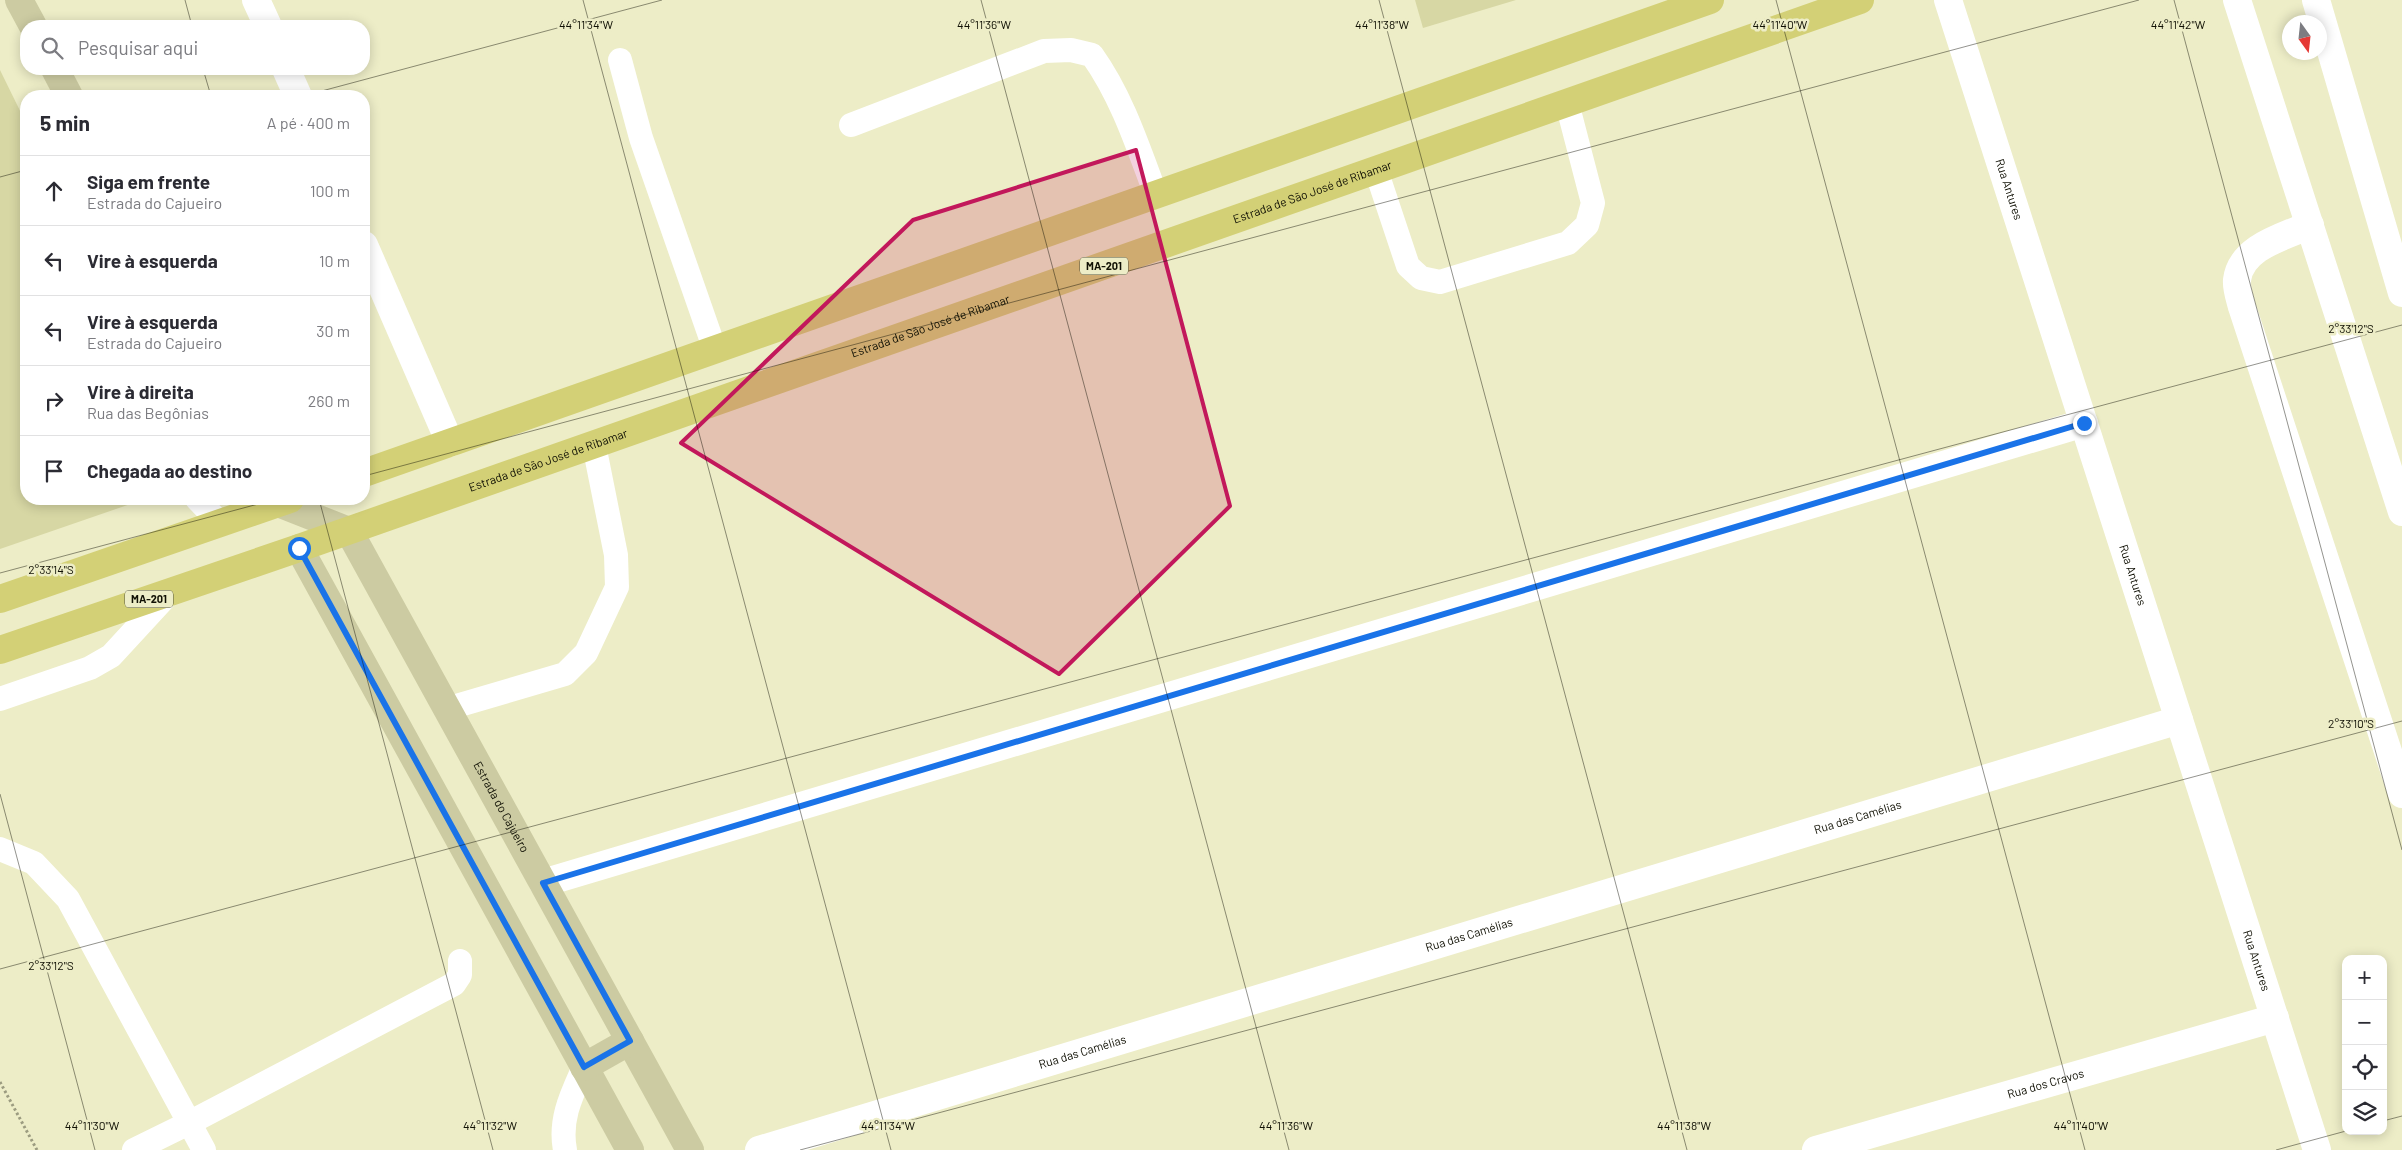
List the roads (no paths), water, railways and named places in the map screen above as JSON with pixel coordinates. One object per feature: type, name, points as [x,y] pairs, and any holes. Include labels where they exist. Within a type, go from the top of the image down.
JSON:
[{"type":"main road","points":[[19,0],[30,20]]},
{"type":"main road","points":[[370,472],[1710,0]]},
{"type":"main road","name":"Estrada de São José de Ribamar","points":[[0,650],[349,531],[1860,0]]},
{"type":"main road","points":[[58,75],[66,90]]},
{"type":"main road","points":[[0,599],[268,505]]},
{"type":"main road","points":[[292,505],[349,531]]},
{"type":"main road","name":"Estrada do Cajueiro","points":[[349,531],[690,1150]]},
{"type":"main road","points":[[299,548],[630,1150]]},
{"type":"main road","points":[[584,1067],[630,1041]]},
{"type":"street","points":[[256,0],[265,20]]},
{"type":"street","name":"Rua Antures","points":[[1948,0],[2317,1150]]},
{"type":"street","points":[[2237,0],[2402,512]]},
{"type":"street","points":[[2316,0],[2402,293]]},
{"type":"street","points":[[289,75],[295,90]]},
{"type":"street","points":[[2310,225],[2254,251],[2241,263],[2236,282],[2245,316],[2402,794]]},
{"type":"street","points":[[370,259],[450,443]]},
{"type":"street","points":[[543,883],[2084,423]]},
{"type":"street","name":"Rua das Camélias","points":[[760,1150],[2179,720]]},
{"type":"street","name":"Rua dos Cravos","points":[[1816,1150],[2274,1018]]},
{"type":"lane","points":[[851,125],[1044,51],[1071,50],[1092,55],[1108,78],[1128,121],[1156,195]]},
{"type":"lane","points":[[620,60],[641,138],[715,350]]},
{"type":"lane","points":[[1376,170],[1408,266],[1421,278],[1440,282],[1568,242],[1587,226],[1593,202],[1567,103]]},
{"type":"lane","points":[[446,709],[565,674],[586,653],[616,587],[616,555],[594,445]]},
{"type":"lane","points":[[203,505],[220,523]]},
{"type":"lane","points":[[0,699],[90,668],[111,656],[170,592]]},
{"type":"lane","points":[[0,849],[34,863],[68,899],[204,1150]]},
{"type":"lane","points":[[134,1150],[454,984],[460,975],[460,961]]},
{"type":"lane","points":[[565,1150],[563,1139],[565,1109],[584,1067]]}]
